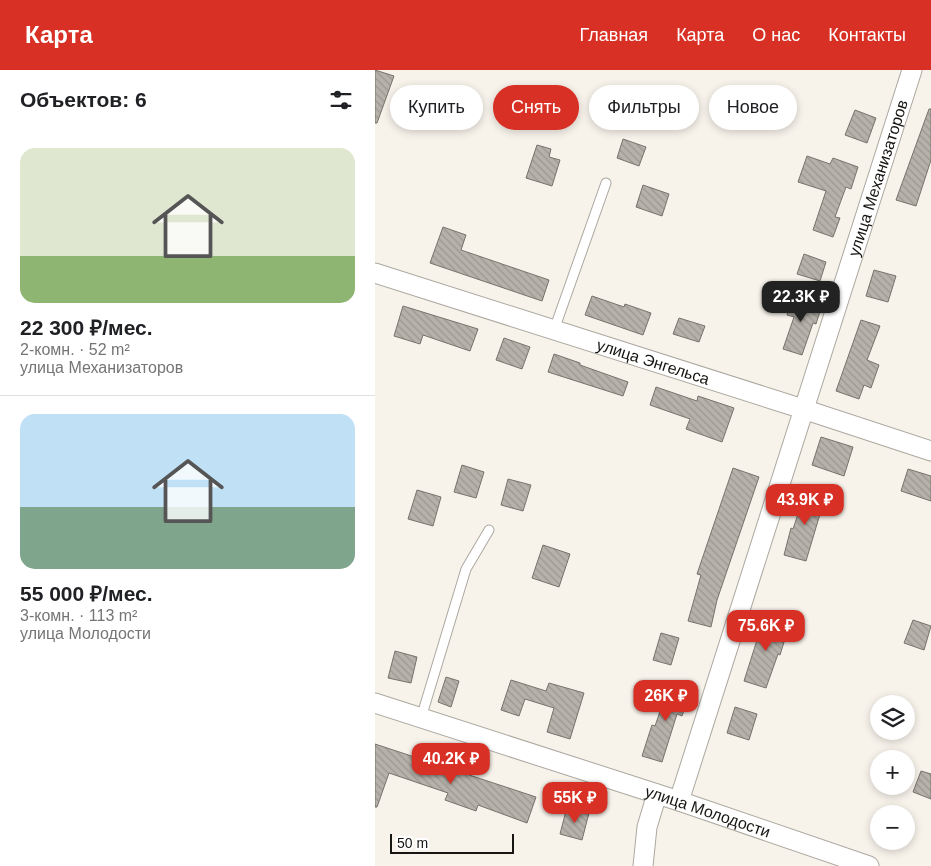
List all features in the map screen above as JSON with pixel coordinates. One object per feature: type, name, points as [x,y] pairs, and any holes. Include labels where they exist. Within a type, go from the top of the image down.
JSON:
[{"type":"street","name":"улица Механизаторов","points":[[679,801],[912,70]]},
{"type":"street","name":"улица Энгельса","points":[[375,273],[931,451]]},
{"type":"street","name":"улица Молодости","points":[[375,703],[679,801],[869,866]]},
{"type":"street","points":[[643,866],[647,827],[657,794]]},
{"type":"lane","points":[[554,330],[606,183]]},
{"type":"lane","points":[[421,718],[466,569],[489,530]]},
{"type":"building","points":[[375,70],[394,76],[377,123],[375,123]]},
{"type":"building","points":[[929,109],[931,109],[931,160],[916,206],[896,200]]},
{"type":"building","points":[[855,110],[876,118],[867,143],[845,135]]},
{"type":"building","points":[[623,139],[646,147],[639,166],[617,158]]},
{"type":"building","points":[[537,145],[551,149],[549,157],[560,160],[552,186],[526,178]]},
{"type":"building","points":[[807,156],[830,164],[833,158],[858,167],[851,189],[846,187],[835,217],[840,218],[833,237],[813,230],[826,191],[798,182]]},
{"type":"building","points":[[643,185],[669,194],[662,216],[636,207]]},
{"type":"building","points":[[443,227],[466,235],[461,250],[549,280],[542,301],[430,263]]},
{"type":"building","points":[[804,254],[826,262],[820,281],[797,274]]},
{"type":"building","points":[[874,270],[896,276],[888,302],[866,296]]},
{"type":"building","points":[[793,295],[822,305],[816,324],[813,323],[802,355],[783,349],[794,317],[787,315]]},
{"type":"building","points":[[592,296],[624,307],[625,304],[651,313],[643,335],[585,315]]},
{"type":"building","points":[[403,306],[478,329],[470,351],[423,335],[420,344],[394,336]]},
{"type":"building","points":[[679,318],[705,326],[699,342],[673,334]]},
{"type":"building","points":[[861,320],[880,326],[867,360],[879,365],[871,388],[864,385],[859,399],[836,391]]},
{"type":"building","points":[[504,338],[530,347],[522,369],[496,360]]},
{"type":"building","points":[[554,354],[628,382],[623,396],[548,372]]},
{"type":"building","points":[[656,387],[697,401],[698,396],[734,408],[722,442],[686,429],[690,419],[650,405]]},
{"type":"building","points":[[821,437],[853,447],[844,476],[812,465]]},
{"type":"building","points":[[462,465],[484,472],[476,498],[454,492]]},
{"type":"building","points":[[733,468],[759,477],[717,600],[711,627],[688,621],[701,575],[697,574]]},
{"type":"building","points":[[908,469],[931,476],[931,501],[901,491]]},
{"type":"building","points":[[508,479],[531,485],[523,511],[501,505]]},
{"type":"building","points":[[417,490],[441,497],[433,526],[408,519]]},
{"type":"building","points":[[806,490],[827,496],[806,561],[784,555],[791,528],[793,529]]},
{"type":"building","points":[[543,545],[570,554],[559,587],[532,578]]},
{"type":"building","points":[[764,618],[789,626],[780,655],[778,654],[766,688],[744,681]]},
{"type":"building","points":[[913,620],[931,626],[924,650],[904,643]]},
{"type":"building","points":[[661,633],[679,638],[671,665],[653,660]]},
{"type":"building","points":[[395,651],[417,657],[411,683],[388,678]]},
{"type":"building","points":[[446,677],[459,681],[451,707],[438,702]]},
{"type":"building","points":[[511,680],[546,691],[549,683],[584,693],[570,739],[547,732],[554,708],[525,699],[519,716],[501,710]]},
{"type":"building","points":[[670,683],[691,690],[682,716],[677,714],[662,762],[642,756],[652,725],[655,726]]},
{"type":"building","points":[[735,707],[757,714],[749,740],[727,733]]},
{"type":"building","points":[[375,744],[536,797],[527,823],[478,805],[476,811],[445,800],[448,793],[389,773],[377,807],[375,807]]},
{"type":"building","points":[[921,771],[931,774],[931,799],[915,793],[915,787]]},
{"type":"building","points":[[567,807],[589,813],[582,840],[560,834]]}]
